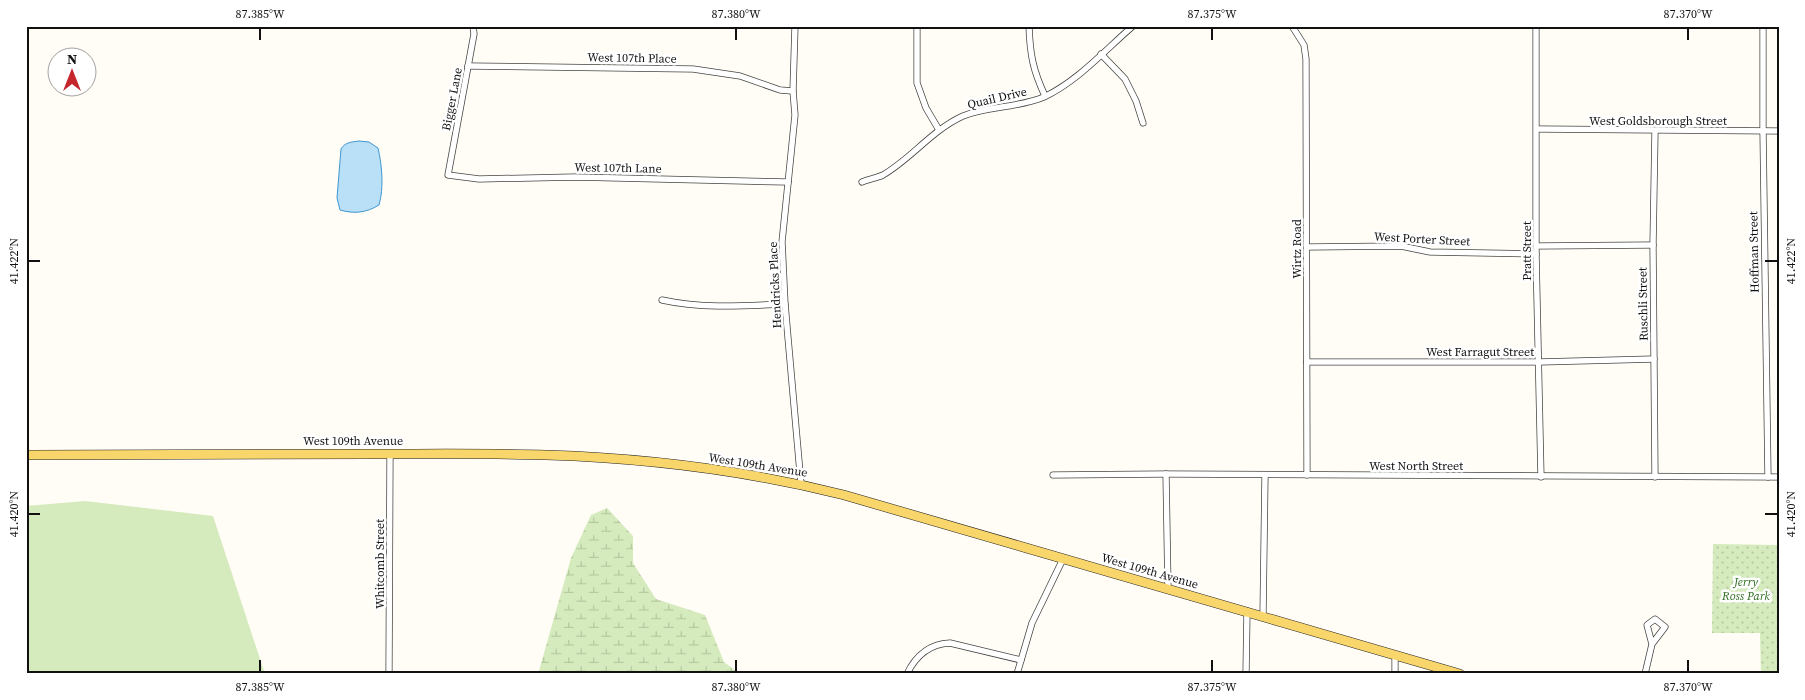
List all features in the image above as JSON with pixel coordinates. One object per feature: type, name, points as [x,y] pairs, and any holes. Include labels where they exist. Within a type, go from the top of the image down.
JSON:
[{"type":"main road","name":"West 109th Avenue","points":[[26,455],[200,453],[547,455],[684,466],[801,484],[870,502],[1460,674]]},
{"type":"street","name":"Bigger Lane","points":[[448,175],[474,34],[473,26]]},
{"type":"street","name":"Hendricks Place","points":[[795,26],[793,91],[795,115],[782,242],[785,304],[801,484]]},
{"type":"street","points":[[917,26],[918,83],[926,108],[939,130]]},
{"type":"street","points":[[1029,26],[1031,59],[1036,78],[1045,96]]},
{"type":"street","name":"Quail Drive","points":[[862,182],[882,175],[939,130],[964,116],[1025,103],[1045,96],[1064,85],[1133,26]]},
{"type":"street","name":"Wirtz Road","points":[[1292,26],[1304,45],[1306,59],[1307,475]]},
{"type":"street","name":"Pratt Street","points":[[1536,26],[1536,254],[1541,477]]},
{"type":"street","name":"Hoffman Street","points":[[1763,26],[1768,477]]},
{"type":"street","points":[[1101,54],[1125,79],[1136,101],[1143,123]]},
{"type":"street","name":"West 107th Place","points":[[468,66],[694,69],[740,76],[780,90],[793,91]]},
{"type":"street","name":"West Goldsborough Street","points":[[1537,129],[1779,131]]},
{"type":"street","name":"Ruschli Street","points":[[1655,131],[1653,245],[1655,477]]},
{"type":"street","name":"West 107th Lane","points":[[448,175],[479,179],[575,177],[788,182]]},
{"type":"street","points":[[1537,246],[1653,245]]},
{"type":"street","name":"West Porter Street","points":[[1307,247],[1401,246],[1430,252],[1536,254]]},
{"type":"street","points":[[662,300],[683,304],[727,307],[785,304]]},
{"type":"street","name":"West Farragut Street","points":[[1307,362],[1539,362],[1654,359]]},
{"type":"street","name":"Whitcomb Street","points":[[389,674],[390,454]]},
{"type":"street","points":[[1166,474],[1168,589]]},
{"type":"street","name":"West North Street","points":[[1054,475],[1779,477]]},
{"type":"street","points":[[1263,616],[1265,475]]},
{"type":"street","points":[[1017,674],[1032,623],[1063,559]]},
{"type":"street","points":[[1246,674],[1247,611]]},
{"type":"street","points":[[907,674],[912,663],[920,654],[935,645],[950,642],[1021,660]]},
{"type":"street","points":[[1645,674],[1652,644]]},
{"type":"street","points":[[1395,655],[1395,674]]},
{"type":"green space","points":[[85,501],[213,516],[265,674],[26,674],[26,506]]},
{"type":"green space","points":[[607,508],[633,536],[633,563],[656,599],[705,615],[724,662],[740,674],[538,674],[571,558],[591,515]]},
{"type":"green space","name":"Jerry Ross Park","points":[[1713,544],[1779,545],[1779,674],[1761,674],[1760,633],[1712,633]]},
{"type":"water","points":[[351,142],[369,142],[378,148],[382,176],[381,198],[379,205],[369,210],[355,212],[340,210],[337,198],[341,149]]}]
